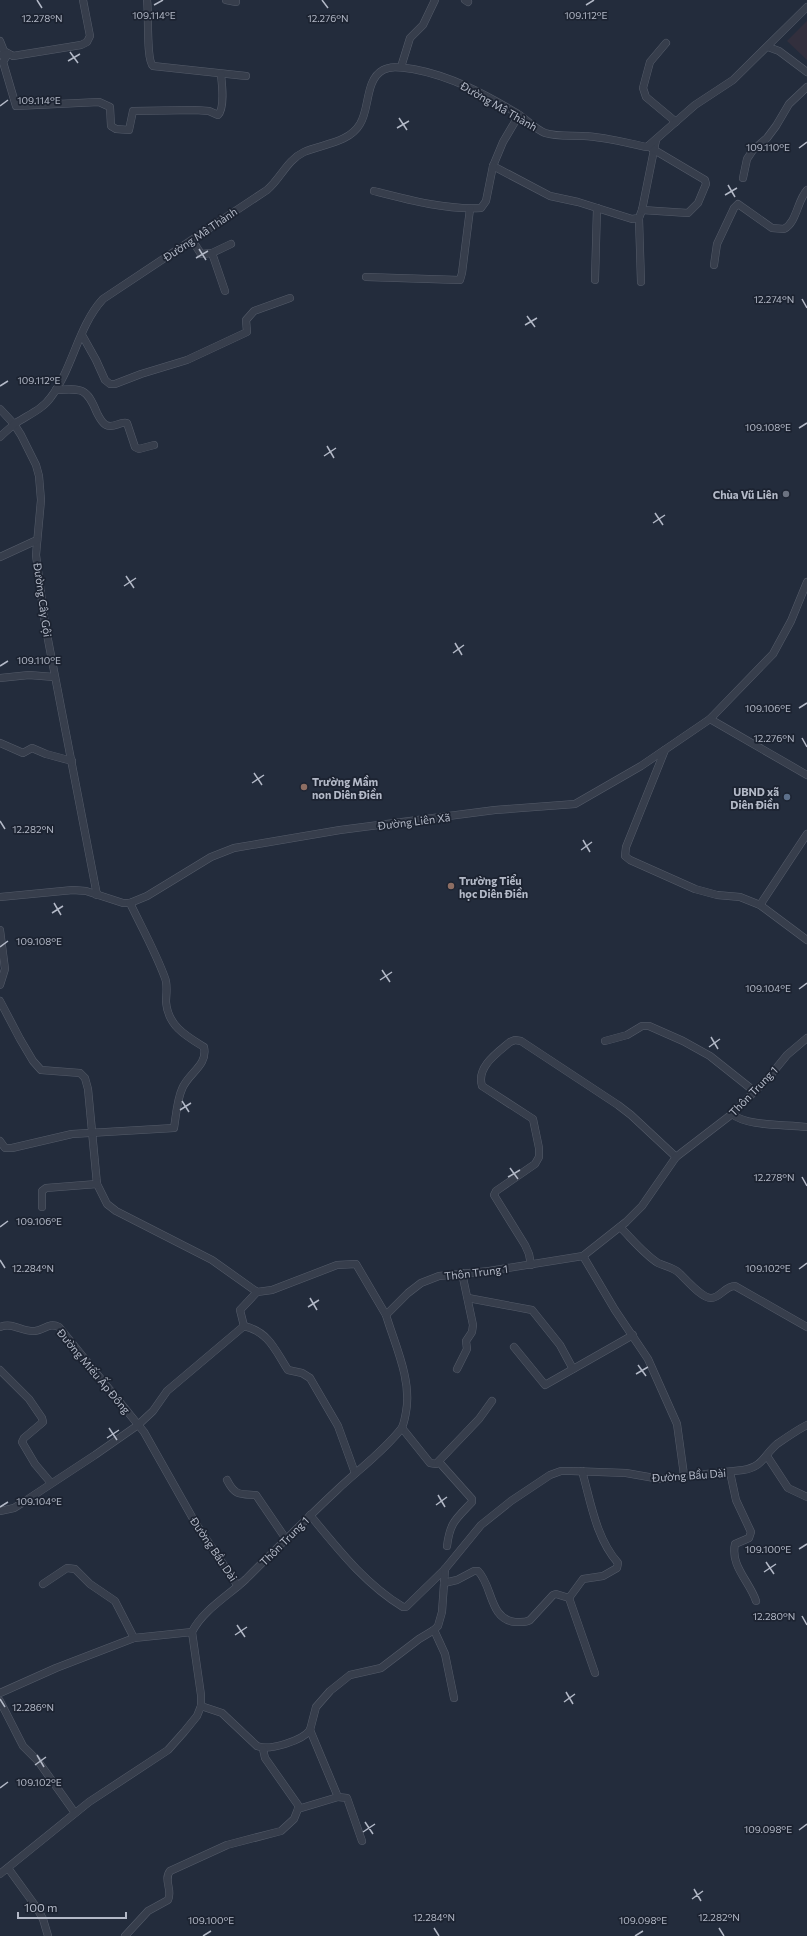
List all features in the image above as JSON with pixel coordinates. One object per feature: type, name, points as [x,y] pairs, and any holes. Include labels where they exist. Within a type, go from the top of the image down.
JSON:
[{"type":"street","points":[[4,54],[13,56],[28,54],[87,42],[90,36],[84,0]]},
{"type":"street","points":[[147,0],[149,60],[151,64],[157,67],[246,76]]},
{"type":"street","points":[[226,0],[236,2]]},
{"type":"street","points":[[401,68],[410,38],[423,25],[435,0]]},
{"type":"street","points":[[641,282],[639,218],[642,210],[651,148],[656,140],[695,105],[733,80],[768,47],[807,6]]},
{"type":"street","points":[[0,41],[4,51],[3,62],[16,106],[100,102],[110,106],[111,126],[123,130],[129,130],[133,111],[195,110],[208,111],[218,115],[221,112],[222,102],[221,74]]},
{"type":"street","points":[[666,43],[650,62],[643,88],[646,96],[676,122]]},
{"type":"street","points":[[768,47],[779,51],[807,72]]},
{"type":"street","name":"Đường Mâ Thành","points":[[0,437],[14,424],[42,407],[56,390],[93,312],[103,300],[267,190],[276,182],[292,159],[305,152],[320,148],[353,133],[360,124],[368,95],[376,75],[384,69],[401,68],[430,72],[465,84],[519,115],[544,132],[559,135],[607,139],[651,148],[705,180],[706,184],[698,203],[688,213],[642,210]]},
{"type":"street","points":[[743,178],[747,159],[776,126],[789,104],[807,87]]},
{"type":"street","points":[[374,191],[408,200],[470,209],[481,208],[486,201],[493,166],[503,142],[519,115]]},
{"type":"street","points":[[493,166],[550,196],[632,219],[639,218]]},
{"type":"street","points":[[714,265],[717,244],[734,208],[738,204],[772,228],[779,230],[784,229],[792,224],[802,196],[807,190]]},
{"type":"street","points":[[595,280],[597,208]]},
{"type":"street","points":[[366,278],[460,280],[470,209]]},
{"type":"street","points":[[192,240],[201,254],[212,253],[230,244]]},
{"type":"street","points":[[212,253],[224,291]]},
{"type":"street","points":[[82,335],[105,380],[110,384],[115,384],[141,374],[187,360],[247,332],[246,320],[254,311],[290,298]]},
{"type":"street","points":[[56,390],[68,389],[85,392],[90,397],[98,416],[105,425],[109,427],[123,422],[127,423],[136,447],[139,449],[154,445]]},
{"type":"street","name":"Đường Cây Gội","points":[[0,410],[14,424],[30,450],[39,476],[41,500],[36,540],[37,561],[54,677],[72,761],[97,894]]},
{"type":"street","points":[[0,557],[36,540]]},
{"type":"street","name":"Đường Liên Xã","points":[[130,903],[147,896],[212,858],[240,846],[340,830],[495,810],[575,804],[665,750],[710,719],[773,654],[791,621],[807,582]]},
{"type":"street","points":[[0,678],[29,675],[54,677]]},
{"type":"street","points":[[710,719],[807,775]]},
{"type":"street","points":[[0,743],[23,753],[32,748],[46,754],[72,761]]},
{"type":"street","points":[[665,750],[626,847],[625,856],[630,860],[695,889],[717,895],[740,897],[760,905],[807,940]]},
{"type":"street","points":[[760,905],[806,838]]},
{"type":"street","points":[[0,897],[73,890],[97,894],[123,903],[130,903],[166,980],[166,1004],[169,1015],[177,1028],[183,1034],[204,1047],[206,1054],[202,1063],[182,1088],[174,1128],[72,1134],[12,1148],[4,1148],[0,1141]]},
{"type":"street","points":[[0,930],[5,969],[0,985]]},
{"type":"street","points":[[1,1005],[33,1061],[41,1070],[80,1073],[85,1078],[90,1104],[97,1184],[107,1204],[116,1211],[212,1260],[257,1292]]},
{"type":"street","points":[[605,1041],[627,1035],[642,1026],[649,1026],[710,1056],[754,1091]]},
{"type":"street","name":"Thôn Trung 1","points":[[238,1586],[310,1515],[382,1450],[402,1428],[407,1410],[408,1394],[399,1354],[386,1315],[408,1293],[421,1283],[439,1276],[530,1265],[583,1256],[642,1206],[676,1157],[732,1114],[787,1055],[807,1038]]},
{"type":"street","points":[[530,1265],[529,1254],[525,1245],[494,1195],[496,1191],[535,1164],[539,1157],[539,1148],[535,1124],[529,1116],[482,1086],[480,1079],[483,1069],[510,1042],[515,1040],[521,1041],[631,1114],[676,1157]]},
{"type":"street","points":[[732,1114],[736,1118],[746,1121],[807,1127]]},
{"type":"street","points":[[42,1208],[42,1191],[46,1188],[97,1184]]},
{"type":"street","points":[[620,1226],[647,1254],[658,1263],[675,1270],[684,1280],[708,1298],[714,1298],[728,1288],[735,1286],[807,1327]]},
{"type":"street","points":[[583,1256],[615,1310],[648,1359],[677,1424],[684,1475]]},
{"type":"street","points":[[244,1326],[240,1310],[257,1292],[272,1290],[337,1265],[356,1264],[386,1315]]},
{"type":"street","points":[[457,1369],[467,1349],[466,1341],[472,1332],[473,1325],[462,1273]]},
{"type":"street","points":[[468,1298],[532,1310],[556,1340],[573,1369]]},
{"type":"street","name":"Đường Miếu Ấp Đông","points":[[0,1327],[6,1325],[27,1331],[36,1331],[54,1325],[59,1327],[138,1425]]},
{"type":"street","points":[[0,1511],[14,1508],[138,1425],[153,1411],[167,1391],[244,1326]]},
{"type":"street","points":[[244,1326],[256,1329],[264,1335],[274,1346],[288,1370],[310,1378],[338,1426],[355,1473]]},
{"type":"street","points":[[514,1347],[545,1386],[633,1335]]},
{"type":"street","points":[[0,1370],[29,1398],[42,1418],[43,1422],[24,1438],[22,1442],[35,1464],[51,1484]]},
{"type":"street","points":[[402,1428],[430,1463],[439,1462],[479,1418],[492,1401]]},
{"type":"street","name":"Đường Bầu Dài","points":[[138,1425],[150,1442],[196,1524],[238,1586],[206,1614],[192,1632]]},
{"type":"street","name":"Đường Bầu Dài","points":[[310,1515],[364,1577],[379,1591],[403,1607],[409,1606],[445,1569],[481,1525],[511,1501],[550,1475],[561,1471],[582,1471],[626,1473],[654,1479],[750,1469],[760,1463],[778,1444],[807,1425]]},
{"type":"street","points":[[767,1456],[788,1488],[807,1497]]},
{"type":"street","points":[[439,1462],[455,1482],[470,1496],[472,1502],[457,1516],[448,1536],[446,1546]]},
{"type":"street","points":[[569,1598],[583,1579],[606,1575],[618,1565],[600,1536],[582,1471]]},
{"type":"street","points":[[730,1472],[736,1500],[751,1532],[749,1538],[735,1544],[734,1555],[736,1564],[756,1601]]},
{"type":"street","points":[[227,1480],[232,1489],[238,1494],[256,1495],[286,1539]]},
{"type":"street","points":[[43,1584],[67,1568],[75,1568],[90,1584],[116,1601],[134,1638]]},
{"type":"street","points":[[201,1706],[222,1714],[257,1746],[263,1749],[278,1746],[302,1737],[310,1730],[316,1707],[320,1700],[342,1681],[350,1676],[381,1668],[419,1638],[434,1630],[438,1626],[442,1612],[445,1569]]},
{"type":"street","points":[[444,1583],[457,1580],[474,1571],[478,1571],[486,1585],[497,1611],[502,1618],[513,1622],[526,1622],[530,1620],[553,1595],[560,1595],[569,1598]]},
{"type":"street","points":[[569,1598],[595,1673]]},
{"type":"street","points":[[434,1630],[444,1654],[454,1698]]},
{"type":"street","points":[[0,1693],[56,1668],[134,1638],[192,1632],[201,1695],[201,1706],[193,1721],[168,1750],[75,1813],[0,1874]]},
{"type":"street","points":[[0,1701],[23,1746],[38,1761],[75,1813]]},
{"type":"street","points":[[310,1730],[338,1797]]},
{"type":"street","points":[[125,1936],[138,1920],[148,1911],[168,1900],[170,1891],[167,1879],[170,1871],[227,1845],[281,1831],[294,1818],[298,1809],[295,1799],[265,1758],[263,1749]]},
{"type":"street","points":[[298,1809],[338,1797],[346,1798],[362,1841]]},
{"type":"street","points":[[8,1868],[37,1908],[43,1919],[48,1936]]},
{"type":"shaded area","points":[[807,21],[807,60],[787,41]]},
{"type":"place","name":"Chùa Vũ Liên","points":[[786,494]]},
{"type":"place","name":"Trường Mầm non Diên Điền","points":[[304,787]]},
{"type":"place","name":"UBND xã Diên Điền","points":[[787,797]]},
{"type":"place","name":"Trường Tiểu học Diên Điền","points":[[451,886]]}]
